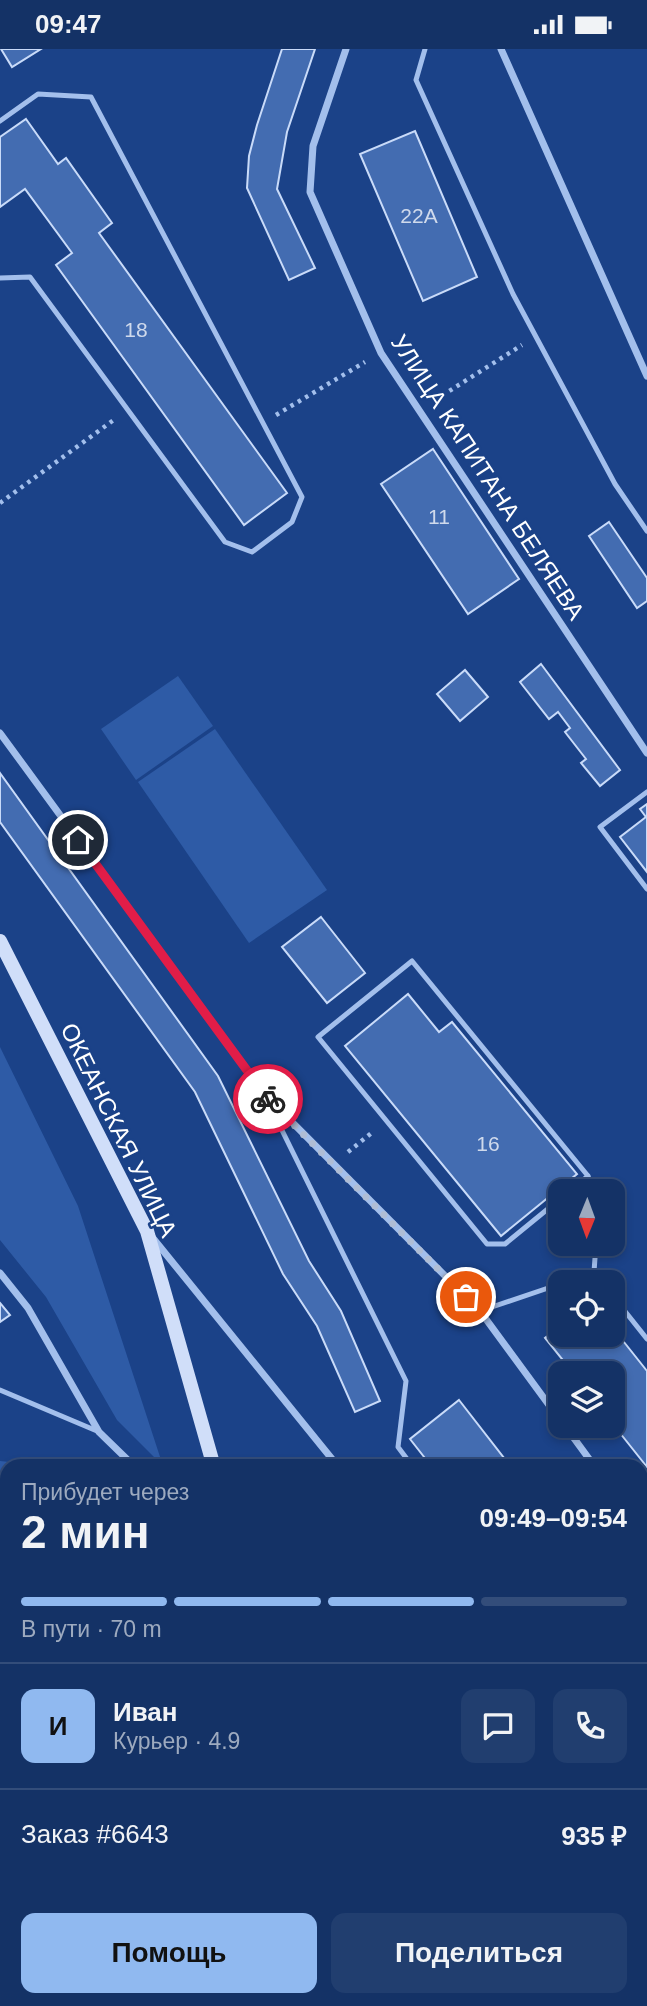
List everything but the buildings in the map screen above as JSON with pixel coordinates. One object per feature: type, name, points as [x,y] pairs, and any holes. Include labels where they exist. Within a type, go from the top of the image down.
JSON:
[{"type":"main road","name":"ОКЕАНСКАЯ УЛИЦА","points":[[0,941],[147,1231],[212,1459]]},
{"type":"street","name":"УЛИЦА КАПИТАНА БЕЛЯЕВА","points":[[346,49],[313,146],[310,192],[381,353],[647,753]]},
{"type":"street","points":[[501,49],[647,376]]},
{"type":"street","points":[[0,733],[265,1095],[480,1311],[548,1404]]},
{"type":"street","points":[[147,1231],[332,1459]]},
{"type":"street","points":[[0,1273],[28,1308],[99,1431],[127,1459]]},
{"type":"street","points":[[574,1438],[589,1459]]},
{"type":"lane","points":[[425,49],[416,80],[513,294],[538,335],[615,484],[647,531]]},
{"type":"lane","points":[[0,121],[38,94],[91,97],[302,497],[292,522],[252,552],[225,542],[30,277],[0,278]]},
{"type":"lane","points":[[647,792],[600,827],[647,889]]},
{"type":"lane","points":[[548,1209],[505,1244],[487,1244],[318,1038],[412,961],[589,1179]]},
{"type":"lane","points":[[265,1095],[406,1381],[398,1447],[407,1459]]},
{"type":"lane","points":[[584,1179],[588,1176]]},
{"type":"lane","points":[[480,1311],[548,1287]]},
{"type":"lane","points":[[625,1311],[647,1339]]},
{"type":"lane","points":[[0,1390],[99,1431]]},
{"type":"path","points":[[419,411],[538,335]]},
{"type":"path","points":[[281,412],[381,353]]},
{"type":"path","points":[[0,503],[128,410]]},
{"type":"path","points":[[333,1163],[386,1121]]},
{"type":"shaded area","points":[[178,676],[213,726],[136,780],[101,729]]},
{"type":"shaded area","points":[[215,729],[327,890],[249,943],[138,782]]},
{"type":"shaded area","points":[[0,1047],[78,1206],[161,1459],[156,1459],[117,1420],[46,1297],[0,1240]]},
{"type":"way so far","points":[[268,1099],[466,1297]]},
{"type":"route","points":[[78,840],[268,1099]]}]
